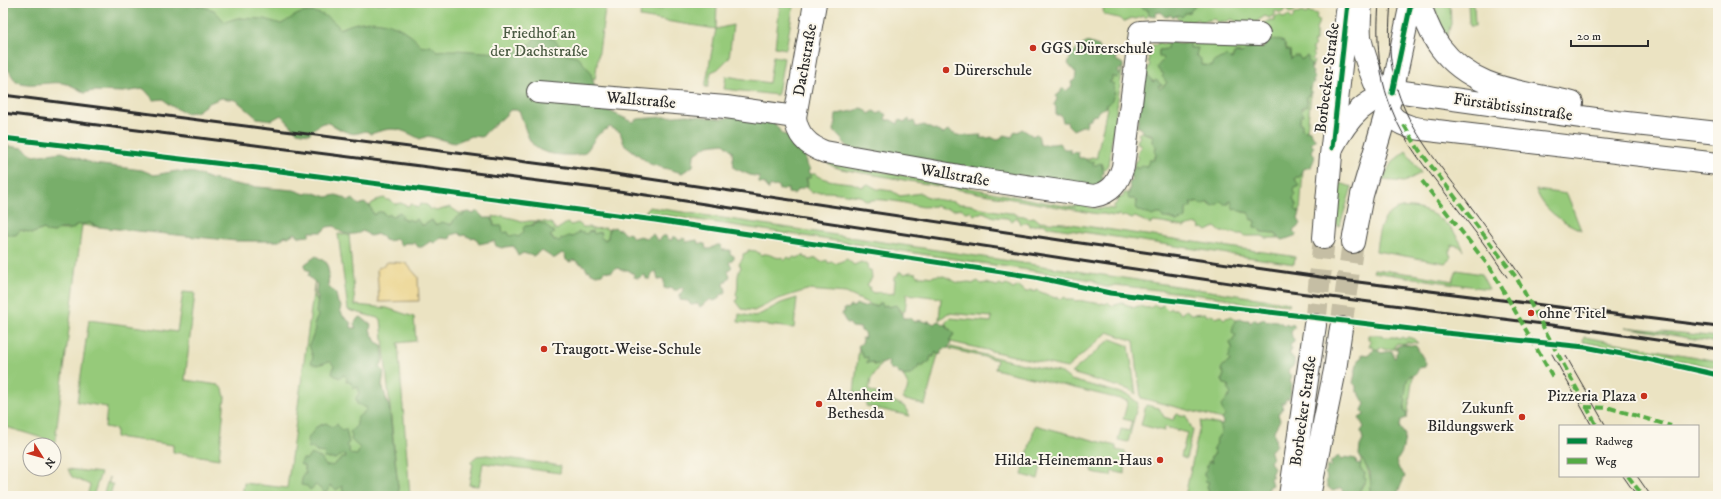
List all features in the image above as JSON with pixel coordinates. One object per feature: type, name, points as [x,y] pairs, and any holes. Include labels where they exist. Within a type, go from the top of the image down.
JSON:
[{"type":"street","name":"Dachstraße","points":[[795,117],[815,3]]},
{"type":"street","name":"Borbecker Straße","points":[[1324,238],[1348,3]]},
{"type":"street","name":"Borbecker Straße","points":[[1361,3],[1359,20],[1361,42],[1387,99]]},
{"type":"street","points":[[1353,242],[1362,195],[1411,3]]},
{"type":"street","points":[[1419,3],[1430,30],[1440,47],[1460,68],[1472,76],[1483,82],[1513,91],[1575,103],[1625,123]]},
{"type":"street","name":"Wallstraße","points":[[538,92],[726,107],[795,117],[797,128],[805,140],[812,147],[826,152],[971,178],[1079,195],[1100,195],[1106,193],[1115,185],[1123,167],[1140,32],[1158,31],[1259,34]]},
{"type":"street","name":"Fürstäbtissinstraße","points":[[1332,148],[1344,127],[1357,111],[1366,103],[1413,92],[1625,123],[1718,133]]},
{"type":"street","name":"Fürstäbtissinstraße","points":[[1387,99],[1396,120],[1413,128],[1718,164]]},
{"type":"street","name":"Borbecker Straße","points":[[1290,496],[1315,325]]},
{"type":"street","name":"Borbecker Straße","points":[[1310,496],[1342,328]]},
{"type":"green space","points":[[3,3],[186,3],[214,10],[225,22],[237,18],[265,19],[281,24],[298,14],[312,12],[323,15],[333,21],[340,29],[352,24],[374,21],[395,26],[414,38],[422,47],[431,45],[437,51],[458,50],[500,53],[511,52],[524,49],[534,39],[540,35],[544,35],[551,37],[556,41],[563,53],[577,56],[590,71],[595,87],[596,109],[609,111],[633,122],[638,119],[687,115],[722,119],[733,116],[767,112],[782,134],[790,136],[803,149],[806,164],[810,169],[808,172],[811,175],[810,178],[806,178],[808,186],[798,189],[794,194],[788,193],[788,189],[779,190],[778,186],[769,187],[769,190],[765,186],[766,184],[759,183],[759,177],[734,168],[732,151],[724,143],[708,145],[694,155],[693,166],[682,173],[650,164],[624,144],[620,132],[610,127],[601,132],[595,138],[588,150],[584,153],[579,155],[551,154],[542,151],[531,142],[519,110],[510,110],[482,137],[471,136],[454,143],[428,136],[420,139],[407,132],[396,129],[371,134],[366,131],[352,134],[329,123],[321,124],[309,134],[297,132],[281,115],[272,120],[257,118],[236,100],[221,98],[209,103],[196,112],[185,113],[168,104],[164,99],[154,100],[144,89],[123,92],[93,91],[84,93],[71,86],[61,83],[30,84],[16,82],[7,68],[3,66]]},
{"type":"green space","name":"Friedhof an der Dachstraße","points":[[124,3],[606,3],[595,79],[561,75],[348,62]]},
{"type":"green space","points":[[663,3],[717,3],[716,29],[640,17],[641,8],[662,9]]},
{"type":"green space","points":[[780,3],[794,3],[786,49],[775,47]]},
{"type":"green space","points":[[1105,3],[1144,3],[1142,4],[1148,10],[1148,15],[1145,18],[1143,16],[1136,19],[1132,18],[1123,22],[1119,18],[1104,15],[1103,9]]},
{"type":"green space","points":[[1193,3],[1307,3],[1310,6],[1309,8],[1297,8],[1292,13],[1288,12],[1286,7],[1283,12],[1274,12],[1276,14],[1269,18],[1265,16],[1253,24],[1248,23],[1246,25],[1231,19],[1226,22],[1221,21],[1219,23],[1215,19],[1199,22],[1198,19],[1191,22],[1188,20],[1183,22],[1175,16],[1185,13],[1194,6]]},
{"type":"green space","points":[[1193,3],[1195,6],[1190,12],[1185,13],[1182,17],[1178,15],[1173,17],[1170,15],[1165,17],[1161,12],[1156,13],[1156,16],[1148,15],[1148,10],[1141,8],[1142,4]]},
{"type":"green space","points":[[1434,3],[1450,3],[1451,24],[1447,36],[1437,18]]},
{"type":"green space","points":[[1468,3],[1474,4],[1475,26],[1470,26],[1469,23]]},
{"type":"green space","points":[[1295,12],[1297,14],[1302,12],[1305,14],[1309,12],[1318,14],[1316,17],[1319,21],[1316,30],[1316,41],[1313,43],[1315,45],[1312,48],[1315,56],[1312,59],[1314,61],[1312,68],[1311,64],[1304,58],[1301,60],[1292,59],[1283,43],[1267,39],[1263,25],[1267,21],[1275,21],[1274,17],[1280,15],[1284,18],[1289,15],[1292,20]]},
{"type":"green space","points":[[733,25],[729,58],[718,69],[711,72],[708,87],[705,87],[716,29]]},
{"type":"green space","points":[[1275,39],[1284,42],[1287,51],[1290,50],[1291,59],[1294,56],[1299,56],[1301,60],[1307,56],[1311,64],[1311,70],[1313,72],[1312,75],[1315,78],[1313,81],[1314,83],[1309,88],[1310,93],[1307,96],[1307,106],[1302,107],[1301,110],[1304,115],[1301,116],[1299,123],[1302,124],[1302,129],[1311,131],[1310,133],[1316,139],[1311,143],[1314,146],[1311,151],[1315,157],[1311,167],[1303,169],[1300,177],[1296,177],[1295,179],[1299,186],[1293,191],[1295,195],[1293,199],[1297,206],[1295,209],[1300,213],[1298,219],[1301,224],[1293,231],[1297,235],[1283,240],[1279,238],[1276,233],[1261,232],[1259,228],[1254,227],[1255,222],[1254,220],[1251,220],[1249,213],[1239,211],[1237,208],[1233,209],[1231,200],[1229,201],[1229,204],[1224,204],[1221,201],[1213,206],[1208,202],[1201,205],[1197,201],[1195,203],[1191,202],[1191,207],[1186,209],[1186,218],[1176,222],[1170,218],[1163,218],[1161,214],[1152,216],[1138,210],[1136,208],[1137,202],[1134,199],[1129,199],[1128,196],[1130,189],[1129,183],[1133,180],[1129,174],[1134,167],[1140,169],[1140,166],[1147,166],[1149,160],[1154,160],[1154,157],[1156,157],[1155,149],[1157,147],[1152,142],[1153,136],[1151,134],[1143,133],[1140,127],[1137,127],[1145,76],[1149,77],[1153,82],[1156,80],[1162,85],[1158,86],[1160,89],[1167,83],[1162,76],[1164,74],[1159,71],[1157,67],[1163,60],[1162,57],[1159,57],[1159,50],[1167,49],[1167,46],[1171,41],[1179,44],[1190,43],[1190,48],[1198,48],[1196,55],[1201,59],[1201,65],[1213,66],[1212,63],[1219,59],[1227,56],[1232,59],[1235,53],[1242,54],[1247,49],[1257,46],[1262,49],[1268,40],[1272,41]]},
{"type":"green space","points":[[1087,42],[1099,46],[1100,50],[1108,50],[1108,52],[1113,51],[1117,53],[1116,60],[1123,64],[1123,67],[1118,71],[1120,75],[1117,78],[1112,76],[1112,80],[1109,82],[1114,84],[1113,87],[1115,92],[1109,104],[1105,105],[1106,107],[1099,111],[1097,115],[1091,116],[1091,119],[1086,120],[1086,126],[1073,130],[1067,122],[1063,122],[1061,115],[1056,115],[1056,107],[1054,105],[1057,99],[1056,96],[1061,92],[1061,90],[1063,88],[1066,91],[1072,86],[1071,82],[1075,80],[1076,73],[1068,64],[1072,53]]},
{"type":"green space","points":[[1158,42],[1163,44],[1167,42],[1169,44],[1167,49],[1159,50],[1159,57],[1162,57],[1163,60],[1167,83],[1160,89],[1158,86],[1161,85],[1156,81],[1153,82],[1146,73],[1150,64],[1148,62],[1149,57],[1147,54],[1151,52],[1150,49],[1153,45],[1157,45]]},
{"type":"green space","points":[[1190,43],[1253,44],[1253,47],[1247,49],[1242,54],[1238,52],[1234,54],[1232,59],[1221,59],[1213,66],[1201,65],[1196,55],[1198,48],[1190,48]]},
{"type":"green space","points":[[773,56],[784,58],[777,95],[724,89],[726,76],[769,83]]},
{"type":"green space","points":[[1123,67],[1108,165],[1103,171],[1102,166],[1093,166],[1085,159],[1090,159],[1091,157],[1097,158],[1107,108],[1105,104],[1113,96],[1114,89],[1109,83],[1112,76],[1119,76]]},
{"type":"green space","points":[[1312,85],[1307,130],[1302,129],[1300,126],[1300,115],[1308,102],[1307,96],[1310,95],[1309,88]]},
{"type":"green space","points":[[860,108],[865,109],[869,114],[874,111],[878,114],[881,112],[887,115],[885,118],[886,120],[891,120],[898,124],[899,120],[905,122],[909,119],[910,123],[914,121],[916,127],[924,125],[944,134],[948,130],[960,136],[981,135],[980,138],[991,137],[997,140],[1005,135],[1012,137],[1015,131],[1018,132],[1022,129],[1033,136],[1036,134],[1038,135],[1041,145],[1059,143],[1064,149],[1070,149],[1070,153],[1078,152],[1079,158],[1084,158],[1088,162],[1094,161],[1093,166],[1101,163],[1104,173],[1101,176],[1104,177],[1097,188],[849,148],[834,131],[836,115],[855,111]]},
{"type":"green space","points":[[1141,132],[1153,136],[1152,142],[1157,147],[1156,157],[1147,166],[1142,165],[1140,169],[1134,167],[1134,163],[1138,158],[1136,156],[1138,154],[1137,152],[1141,148],[1140,144],[1137,143],[1140,137],[1138,134]]},
{"type":"green space","points":[[3,145],[23,148],[34,156],[62,152],[94,164],[142,170],[154,175],[177,171],[195,173],[211,179],[245,186],[294,190],[305,194],[311,192],[327,197],[336,195],[349,201],[353,199],[359,205],[364,203],[370,206],[374,215],[378,212],[383,212],[386,216],[389,214],[391,217],[400,212],[403,215],[401,218],[407,221],[409,219],[412,221],[417,219],[421,225],[424,225],[432,220],[435,225],[442,222],[451,225],[459,215],[463,216],[464,213],[469,212],[473,214],[477,211],[484,218],[492,218],[494,226],[502,226],[503,233],[508,232],[510,236],[514,235],[519,237],[524,231],[523,228],[525,226],[533,225],[537,222],[546,225],[550,230],[554,231],[554,233],[550,236],[555,242],[556,240],[560,241],[561,238],[564,239],[568,236],[573,237],[579,232],[587,234],[588,232],[593,231],[594,234],[601,232],[602,234],[600,237],[605,240],[608,238],[609,229],[615,227],[618,230],[620,229],[624,234],[629,232],[633,238],[640,236],[646,238],[653,234],[657,240],[663,236],[666,236],[669,240],[673,239],[672,237],[676,237],[679,240],[682,238],[685,239],[686,242],[697,240],[698,243],[705,244],[706,249],[720,245],[722,250],[730,250],[730,254],[734,256],[734,258],[729,263],[732,267],[728,271],[730,276],[724,284],[726,291],[725,294],[722,294],[717,300],[713,301],[711,299],[700,307],[698,304],[691,305],[688,301],[680,300],[680,295],[684,288],[674,290],[672,287],[668,289],[664,288],[664,279],[658,280],[656,271],[652,273],[650,279],[646,279],[645,275],[638,278],[634,277],[634,274],[628,270],[620,270],[619,268],[614,269],[612,272],[604,271],[602,274],[596,275],[590,272],[590,270],[587,271],[585,266],[574,260],[570,262],[566,260],[565,255],[562,253],[555,258],[542,251],[533,256],[523,253],[518,256],[514,246],[502,248],[496,246],[494,241],[479,244],[475,237],[471,238],[464,235],[462,236],[459,233],[451,235],[450,239],[441,238],[434,243],[431,241],[422,247],[418,247],[415,243],[405,243],[401,246],[397,239],[388,241],[384,240],[381,235],[378,234],[370,236],[363,231],[356,234],[348,234],[341,232],[335,226],[327,227],[322,232],[310,232],[309,236],[300,237],[295,233],[288,237],[285,236],[279,241],[236,241],[98,227],[90,223],[76,225],[73,229],[59,229],[53,233],[46,232],[44,229],[33,233],[20,230],[16,235],[9,235],[3,231]]},
{"type":"green space","points":[[1406,151],[1421,173],[1404,182],[1382,180],[1392,162]]},
{"type":"green space","points":[[826,161],[1071,207],[1081,204],[1088,207],[1101,209],[1114,209],[1114,205],[1118,203],[1118,198],[1123,197],[1124,193],[1128,193],[1129,190],[1130,194],[1137,202],[1137,205],[1142,210],[1161,214],[1167,218],[1175,220],[1185,214],[1186,209],[1191,207],[1191,202],[1208,202],[1210,205],[1221,201],[1229,204],[1229,201],[1231,200],[1242,212],[1249,213],[1255,222],[1254,226],[1259,228],[1261,232],[1276,233],[1279,238],[1245,236],[1234,232],[1221,232],[1215,227],[1207,231],[1203,228],[1201,229],[1197,224],[1184,227],[1153,222],[1151,224],[1135,217],[1132,219],[1125,216],[1121,217],[1119,214],[1118,216],[1115,216],[1098,214],[841,169],[832,166]]},
{"type":"green space","points":[[1303,169],[1300,213],[1294,209],[1293,191],[1295,189],[1296,176]]},
{"type":"green space","points":[[808,172],[827,180],[852,183],[862,187],[868,184],[877,189],[892,191],[900,196],[921,193],[933,198],[954,202],[957,204],[968,204],[1013,213],[1028,218],[1034,217],[1040,222],[1064,223],[1291,256],[1295,257],[1294,264],[1049,227],[1043,224],[1030,226],[1028,222],[1020,224],[1017,217],[1012,221],[1007,218],[994,217],[983,212],[974,215],[971,211],[965,212],[962,209],[942,209],[936,206],[922,207],[885,200],[867,201],[860,196],[836,193],[812,193],[804,186],[808,183],[806,177]]},
{"type":"green space","points":[[1340,183],[1352,187],[1340,225],[1338,226],[1336,223]]},
{"type":"green space","points":[[1536,190],[1567,194],[1581,230],[1560,219],[1548,210]]},
{"type":"green space","points":[[384,198],[395,204],[401,203],[407,206],[412,204],[417,208],[421,204],[427,205],[430,210],[433,208],[436,211],[450,207],[459,213],[464,213],[463,216],[455,218],[454,223],[447,225],[444,223],[435,225],[432,220],[424,225],[420,225],[419,222],[404,220],[398,213],[391,217],[374,215],[370,206],[372,203],[376,202],[376,200]]},
{"type":"green space","points":[[649,207],[1290,303],[1289,305],[1259,302],[1246,305],[1225,298],[1115,285],[1106,287],[1093,280],[645,212]]},
{"type":"green space","points":[[1401,208],[1421,210],[1431,213],[1440,219],[1454,233],[1464,251],[1459,246],[1452,245],[1449,252],[1451,257],[1445,263],[1376,251],[1378,237],[1385,219],[1394,211]]},
{"type":"green space","points":[[493,216],[503,216],[524,222],[534,221],[546,222],[553,224],[556,230],[567,223],[571,225],[578,223],[583,227],[589,227],[592,229],[606,228],[607,230],[609,229],[608,238],[603,240],[600,237],[601,232],[594,234],[593,231],[587,234],[570,237],[555,242],[550,236],[550,230],[535,222],[519,237],[510,237],[507,232],[503,233],[502,229],[494,226]]},
{"type":"green space","points":[[83,222],[90,223],[98,227],[82,225],[56,437],[39,437],[3,426],[6,409],[5,387],[3,386],[3,231],[20,230],[33,233],[44,229],[68,230]]},
{"type":"green space","points":[[338,234],[349,235],[355,305],[387,308],[414,317],[416,341],[398,343],[410,496],[399,496],[381,319],[348,310]]},
{"type":"green space","points":[[748,250],[756,251],[761,255],[767,254],[779,258],[782,257],[785,260],[788,257],[791,259],[804,255],[804,257],[810,260],[816,258],[821,262],[827,260],[828,263],[832,262],[835,264],[847,259],[854,265],[861,262],[867,265],[868,270],[871,270],[872,278],[867,285],[870,287],[869,291],[874,293],[894,293],[895,280],[893,279],[900,271],[901,273],[905,274],[910,272],[916,273],[918,276],[932,277],[939,275],[959,283],[969,282],[972,284],[978,281],[981,284],[986,283],[997,286],[1000,284],[1003,286],[1006,284],[1013,289],[1019,286],[1026,292],[1030,290],[1035,292],[1036,290],[1055,298],[1057,297],[1061,299],[1065,297],[1067,300],[1097,302],[1100,304],[1106,304],[1108,302],[1112,306],[1122,303],[1133,308],[1138,306],[1148,308],[1155,305],[1159,307],[1163,305],[1168,310],[1171,308],[1176,309],[1181,314],[1186,310],[1191,314],[1205,313],[1207,316],[1211,314],[1216,318],[1221,316],[1224,319],[1231,316],[1233,319],[1238,320],[1234,324],[1236,335],[1230,343],[1233,350],[1231,351],[1230,361],[1223,366],[1224,374],[1222,380],[1224,384],[1229,385],[1231,394],[1226,399],[1224,404],[1225,416],[1222,419],[1141,398],[1134,341],[1108,332],[1067,368],[949,341],[954,335],[945,323],[950,318],[991,322],[992,317],[948,313],[939,320],[941,298],[907,294],[905,311],[903,312],[900,309],[888,307],[886,305],[883,306],[879,303],[876,307],[846,293],[807,290],[778,299],[754,311],[742,309],[736,301],[738,297],[736,294],[738,287],[738,274],[741,267],[739,264],[743,258],[743,254],[748,252]]},
{"type":"green space","points":[[316,256],[327,263],[329,274],[328,286],[336,294],[338,303],[341,306],[340,310],[343,316],[351,323],[351,328],[356,328],[354,324],[358,318],[361,317],[371,325],[370,330],[376,342],[382,345],[383,359],[380,367],[384,371],[382,386],[389,406],[399,496],[360,496],[360,494],[355,492],[348,495],[343,492],[342,486],[336,490],[330,485],[329,490],[325,493],[316,485],[310,490],[307,486],[301,485],[303,474],[306,474],[304,466],[300,464],[303,459],[307,459],[311,454],[321,458],[326,466],[332,466],[342,458],[346,458],[344,454],[335,459],[324,458],[325,453],[316,452],[314,448],[309,448],[307,440],[316,427],[326,423],[332,427],[337,424],[342,431],[346,429],[349,443],[346,445],[350,454],[357,455],[360,448],[351,440],[352,435],[350,432],[357,425],[358,417],[367,408],[357,404],[356,398],[359,393],[358,387],[354,388],[351,383],[346,381],[347,378],[344,375],[339,378],[332,374],[334,366],[330,361],[318,365],[311,363],[313,357],[309,345],[316,329],[314,324],[318,316],[316,312],[318,298],[316,292],[317,284],[308,276],[310,271],[305,269],[305,264]]},
{"type":"green space","points":[[1374,269],[1453,281],[1457,270],[1481,274],[1489,289],[1373,272]]},
{"type":"green space","points":[[315,279],[314,291],[320,311],[350,331],[387,496],[242,496],[244,483],[287,488]]},
{"type":"green space","points":[[183,292],[195,293],[185,380],[218,385],[223,389],[225,397],[219,459],[173,452],[173,445],[116,437],[116,429],[105,427],[107,407],[77,402],[89,320],[177,332]]},
{"type":"green space","points":[[797,298],[794,328],[738,322],[739,314],[755,317],[781,303]]},
{"type":"green space","points":[[879,303],[882,303],[883,306],[887,305],[888,307],[896,305],[900,312],[903,313],[903,318],[910,318],[914,322],[919,320],[929,323],[927,321],[929,321],[934,324],[939,321],[943,325],[946,324],[948,329],[950,329],[954,335],[949,341],[951,342],[949,348],[943,349],[941,354],[938,355],[936,352],[933,357],[931,356],[929,363],[926,363],[922,367],[919,365],[917,370],[910,375],[903,376],[896,370],[891,369],[888,366],[889,361],[874,365],[873,362],[867,363],[868,357],[864,358],[858,346],[863,342],[862,338],[865,338],[864,332],[861,331],[861,328],[852,327],[846,322],[842,315],[843,312],[845,312],[845,308],[848,309],[850,306],[854,307],[856,304],[863,307],[868,305],[876,306]]},
{"type":"green space","points":[[1240,318],[1249,320],[1250,323],[1255,319],[1257,322],[1264,319],[1267,322],[1276,321],[1289,326],[1293,324],[1295,328],[1291,332],[1294,342],[1290,345],[1291,349],[1289,353],[1294,359],[1294,365],[1288,371],[1292,376],[1290,382],[1292,384],[1290,388],[1291,392],[1289,399],[1286,399],[1284,403],[1281,403],[1283,408],[1278,414],[1280,420],[1274,431],[1276,445],[1270,452],[1272,459],[1270,462],[1274,468],[1271,475],[1273,476],[1270,478],[1272,485],[1268,487],[1268,492],[1263,496],[1206,496],[1209,491],[1207,486],[1209,482],[1205,481],[1206,478],[1204,476],[1204,472],[1209,461],[1212,463],[1210,458],[1215,454],[1213,449],[1217,443],[1216,440],[1221,433],[1220,427],[1223,423],[1222,419],[1225,416],[1221,406],[1231,394],[1228,390],[1229,385],[1224,384],[1222,380],[1224,374],[1221,369],[1230,361],[1228,357],[1230,355],[1229,353],[1233,349],[1230,343],[1236,335],[1232,332],[1234,322]]},
{"type":"green space","points":[[1625,327],[1718,337],[1718,343]]},
{"type":"green space","points":[[1368,335],[1383,335],[1384,337],[1395,337],[1399,339],[1402,337],[1405,339],[1408,337],[1414,339],[1418,343],[1406,342],[1396,344],[1394,348],[1396,349],[1386,350],[1380,347],[1379,349],[1374,349],[1373,346],[1369,346],[1371,341],[1368,339]]},
{"type":"green space","points":[[1584,337],[1718,361],[1718,368],[1583,342]]},
{"type":"green space","points":[[1111,339],[1129,346],[1136,394],[1130,390],[1071,373]]},
{"type":"green space","points":[[1404,344],[1416,346],[1426,363],[1425,367],[1419,368],[1416,374],[1409,376],[1406,383],[1404,411],[1406,412],[1407,418],[1401,420],[1400,428],[1405,435],[1402,452],[1396,461],[1399,469],[1405,476],[1397,496],[1368,496],[1371,490],[1370,472],[1359,455],[1360,446],[1363,440],[1361,431],[1364,427],[1359,418],[1364,415],[1362,410],[1365,404],[1359,393],[1356,391],[1356,386],[1353,383],[1358,360],[1362,357],[1362,354],[1369,355],[1374,349],[1381,353],[1392,351],[1394,358],[1396,357],[1396,353],[1398,351],[1396,347]]},
{"type":"green space","points":[[859,347],[874,365],[881,364],[871,379],[869,390],[904,406],[910,416],[866,406],[867,395],[854,393]]},
{"type":"green space","points":[[951,347],[1062,373],[1071,380],[1128,395],[1138,403],[1128,442],[1118,440],[1121,429],[1129,431],[1132,421],[1123,419],[1128,401],[995,369],[997,360],[950,349]]},
{"type":"green space","points":[[936,352],[938,355],[925,405],[902,399],[907,391],[908,385],[903,376],[915,370],[919,365],[924,366],[926,363],[929,363],[931,356],[935,356],[933,354]]},
{"type":"green space","points":[[1413,375],[1407,418],[1406,412],[1404,412],[1405,386],[1409,377]]},
{"type":"green space","points":[[1146,405],[1159,408],[1164,417],[1173,420],[1177,414],[1186,416],[1193,431],[1186,459],[1181,457],[1187,433],[1165,427],[1164,431],[1141,425]]},
{"type":"green space","points":[[1201,421],[1221,425],[1221,433],[1216,440],[1212,463],[1209,461],[1207,466],[1209,482],[1207,488],[1209,491],[1206,496],[1185,496]]},
{"type":"green space","points":[[1035,425],[1116,446],[1116,450],[1126,452],[1123,464],[1125,474],[1112,471],[1111,476],[1097,474],[1092,471],[1093,468],[1051,458],[1049,463],[1042,462],[1038,479],[1022,475]]},
{"type":"green space","points":[[487,455],[561,466],[560,473],[483,463],[479,486],[469,485],[473,464],[470,462],[477,456]]},
{"type":"green space","points":[[1339,456],[1342,460],[1345,457],[1356,459],[1357,464],[1361,463],[1360,469],[1365,473],[1364,477],[1366,480],[1356,496],[1339,496],[1343,491],[1341,488],[1333,491],[1327,485],[1327,477],[1324,474],[1327,466],[1331,467],[1331,461]]},
{"type":"green space","points":[[1361,458],[1371,482],[1368,496],[1360,496],[1360,490],[1366,480],[1360,469]]},
{"type":"green space","points":[[68,469],[101,473],[93,496],[87,496],[90,485],[72,477]]},
{"type":"green space","points":[[109,477],[109,484],[113,484],[110,496],[103,496]]},
{"type":"sand","points":[[388,262],[406,263],[418,277],[419,301],[379,302],[377,269]]},
{"type":"tunnel","points":[[1315,325],[1324,238]]},
{"type":"tunnel","points":[[1341,328],[1353,242]]},
{"type":"tram line","points":[[1379,3],[1378,44],[1381,71],[1387,97],[1397,122],[1416,154],[1507,277]]},
{"type":"tram line","points":[[1391,3],[1389,34],[1391,62],[1396,86],[1404,108],[1415,129],[1429,150],[1522,278]]},
{"type":"tram line","points":[[1552,354],[1591,425]]},
{"type":"tram line","points":[[1566,356],[1605,425]]},
{"type":"tram line","points":[[1624,477],[1637,496]]},
{"type":"tram line","points":[[1638,477],[1651,496]]},
{"type":"railway","points":[[3,95],[589,170],[1334,279],[1718,327]]},
{"type":"railway","points":[[3,113],[626,192],[1291,292],[1575,328],[1718,349]]},
{"type":"marked path","points":[[1404,125],[1419,150],[1516,277],[1596,425]]},
{"type":"marked path","points":[[1422,181],[1491,269],[1554,379]]},
{"type":"marked path","points":[[1585,407],[1610,408],[1668,425]]},
{"type":"marked path","points":[[1629,477],[1643,496]]},
{"type":"cycle path","points":[[1332,148],[1348,3]]},
{"type":"cycle path","points":[[1392,93],[1411,3]]},
{"type":"cycle path","points":[[3,138],[257,168],[655,220],[1035,277],[1110,293],[1436,332],[1585,347],[1718,375]]},
{"type":"place","name":"GGS Dürerschule","points":[[1033,48]]},
{"type":"place","name":"Dürerschule","points":[[946,70]]},
{"type":"place","name":"ohne Titel","points":[[1531,313]]},
{"type":"place","name":"Traugott-Weise-Schule","points":[[544,349]]},
{"type":"place","name":"Pizzeria Plaza","points":[[1644,396]]},
{"type":"place","name":"Altenheim Bethesda","points":[[819,404]]},
{"type":"place","name":"Zukunft Bildungswerk","points":[[1522,417]]},
{"type":"place","name":"Hilda-Heinemann-Haus","points":[[1160,460]]}]
